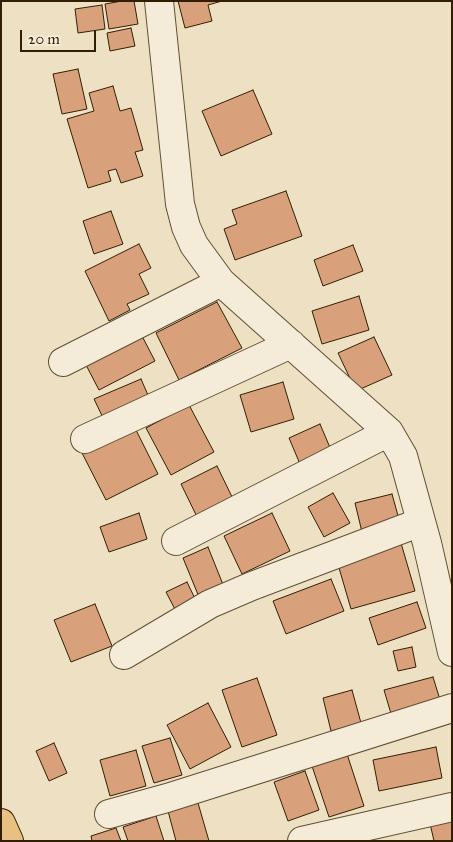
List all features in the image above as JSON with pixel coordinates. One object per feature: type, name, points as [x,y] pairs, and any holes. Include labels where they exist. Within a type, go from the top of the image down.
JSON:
[{"type":"highway","points":[[1,823],[9,841]]},
{"type":"street","points":[[159,1],[180,204],[186,227],[194,245],[221,282],[389,432],[403,456],[452,652]]},
{"type":"street","points":[[64,362],[221,282]]},
{"type":"street","points":[[85,439],[291,344]]},
{"type":"street","points":[[176,541],[389,432]]},
{"type":"street","points":[[124,655],[210,604],[252,586],[421,522]]},
{"type":"street","points":[[109,814],[167,798],[452,708]]},
{"type":"street","points":[[302,841],[452,807]]},
{"type":"building","points":[[134,1],[138,24],[109,29],[105,4]]},
{"type":"building","points":[[178,1],[222,1],[208,5],[212,21],[185,28]]},
{"type":"building","points":[[102,5],[105,29],[78,33],[75,9]]},
{"type":"building","points":[[131,28],[135,46],[110,51],[107,33]]},
{"type":"building","points":[[78,69],[87,109],[62,114],[53,74]]},
{"type":"building","points":[[113,86],[120,111],[131,108],[143,150],[135,152],[143,176],[121,183],[116,169],[108,171],[111,181],[88,188],[67,119],[94,111],[89,93]]},
{"type":"building","points":[[253,90],[272,134],[221,156],[202,111]]},
{"type":"building","points":[[286,191],[302,236],[235,260],[224,229],[237,224],[232,210]]},
{"type":"building","points":[[111,211],[123,244],[94,254],[83,221]]},
{"type":"building","points":[[139,244],[151,268],[139,274],[149,294],[127,304],[130,310],[109,321],[85,271]]},
{"type":"building","points":[[353,245],[363,271],[323,286],[314,260]]},
{"type":"building","points":[[359,296],[369,330],[322,344],[312,311]]},
{"type":"building","points":[[217,302],[242,348],[179,380],[156,333]]},
{"type":"building","points":[[142,336],[155,361],[99,390],[86,365]]},
{"type":"building","points":[[374,337],[392,375],[356,391],[338,353]]},
{"type":"building","points":[[141,379],[151,402],[105,422],[94,399]]},
{"type":"building","points":[[283,382],[294,419],[251,432],[240,395]]},
{"type":"building","points":[[189,405],[214,452],[171,475],[146,428]]},
{"type":"building","points":[[320,424],[331,450],[300,464],[289,438]]},
{"type":"building","points":[[134,426],[158,474],[106,500],[82,453]]},
{"type":"building","points":[[217,466],[236,505],[200,523],[181,484]]},
{"type":"building","points":[[333,493],[350,523],[324,537],[308,507]]},
{"type":"building","points":[[392,494],[400,523],[362,532],[355,503]]},
{"type":"building","points":[[139,513],[147,539],[109,552],[100,527]]},
{"type":"building","points":[[272,513],[290,551],[242,574],[224,536]]},
{"type":"building","points":[[401,543],[415,591],[351,609],[337,561]]},
{"type":"building","points":[[208,547],[224,587],[199,597],[183,558]]},
{"type":"building","points":[[331,579],[344,611],[286,634],[273,601]]},
{"type":"building","points":[[187,582],[199,607],[179,617],[166,592]]},
{"type":"building","points":[[417,602],[426,628],[378,645],[369,618]]},
{"type":"building","points":[[95,604],[112,646],[71,662],[54,620]]},
{"type":"building","points":[[412,647],[416,667],[398,671],[393,651]]},
{"type":"building","points":[[433,677],[441,703],[392,717],[384,690]]},
{"type":"building","points":[[257,678],[277,735],[242,747],[222,690]]},
{"type":"building","points":[[352,690],[361,723],[331,731],[323,698]]},
{"type":"building","points":[[208,703],[231,747],[190,769],[167,725]]},
{"type":"building","points":[[170,738],[182,775],[154,783],[142,746]]},
{"type":"building","points":[[54,743],[67,773],[49,781],[36,751]]},
{"type":"building","points":[[436,747],[442,778],[379,791],[373,760]]},
{"type":"building","points":[[136,750],[146,786],[110,796],[100,760]]},
{"type":"building","points":[[347,754],[364,806],[329,817],[312,766]]},
{"type":"building","points":[[305,771],[319,810],[288,821],[274,782]]},
{"type":"building","points":[[198,803],[209,841],[176,841],[168,811]]},
{"type":"building","points":[[452,814],[452,841],[434,841],[429,819]]},
{"type":"building","points":[[156,816],[164,841],[128,841],[123,827]]},
{"type":"building","points":[[116,828],[121,841],[92,841],[91,836]]}]
